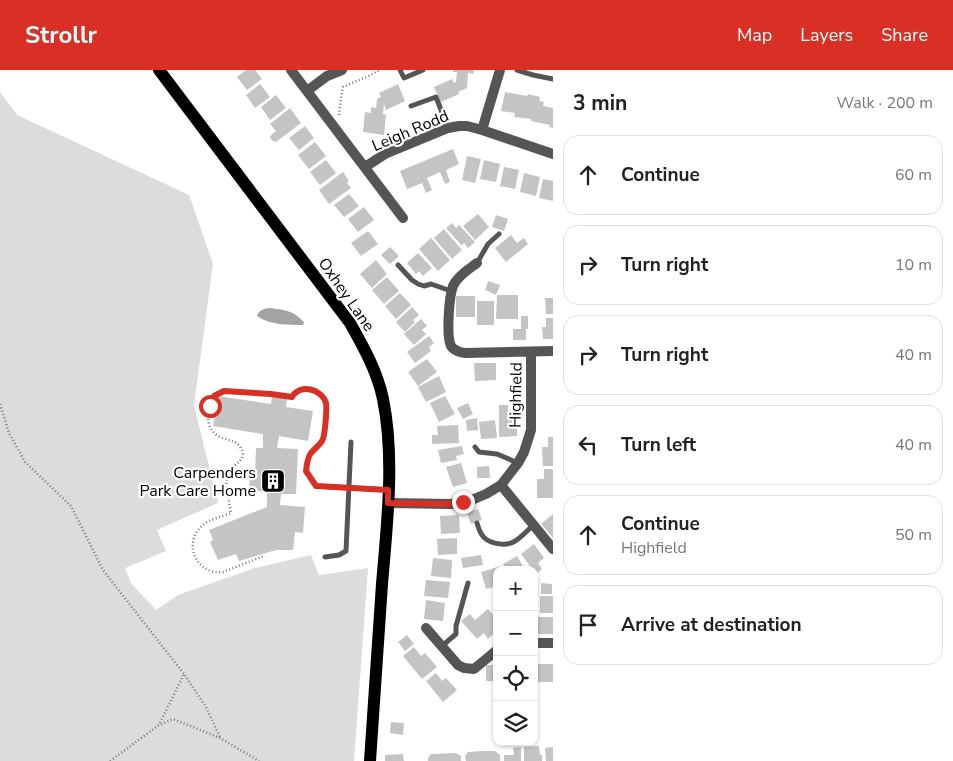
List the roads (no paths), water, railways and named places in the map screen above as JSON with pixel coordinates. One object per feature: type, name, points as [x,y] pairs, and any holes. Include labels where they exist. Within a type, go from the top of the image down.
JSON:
[{"type":"main road","name":"Oxhey Lane","points":[[159,70],[350,323],[377,376],[383,398],[390,448],[370,761]]},
{"type":"street","points":[[291,70],[403,218]]},
{"type":"street","points":[[307,91],[327,76],[342,70]]},
{"type":"street","points":[[482,130],[500,70]]},
{"type":"street","name":"Leigh Rodd","points":[[365,167],[385,154],[448,128],[459,126],[482,130],[553,154]]},
{"type":"street","points":[[477,263],[462,274],[451,290],[449,301],[451,346],[454,349],[465,352],[531,352]]},
{"type":"street","name":"Highfield","points":[[388,496],[450,504],[474,499],[501,485],[518,464],[531,430],[531,352],[553,352]]},
{"type":"street","points":[[501,485],[553,549]]},
{"type":"street","points":[[426,628],[458,665],[468,669],[474,669],[493,652]]},
{"type":"street","points":[[538,643],[553,643]]},
{"type":"lane","points":[[400,70],[404,78],[423,70]]},
{"type":"lane","points":[[517,70],[553,79]]},
{"type":"lane","points":[[411,106],[436,97],[448,128]]},
{"type":"lane","points":[[477,263],[488,244],[499,234]]},
{"type":"lane","points":[[398,265],[418,284],[424,286],[431,284],[451,290]]},
{"type":"lane","points":[[325,557],[339,555],[346,551],[351,442]]},
{"type":"lane","points":[[475,447],[479,452],[497,454],[518,464]]},
{"type":"lane","points":[[316,486],[349,488],[388,496]]},
{"type":"lane","points":[[477,524],[482,535],[496,543],[512,542],[533,525]]},
{"type":"lane","points":[[442,646],[456,634],[456,626],[468,583]]},
{"type":"place","name":"Carpenders Park Care Home","points":[[273,481]]}]
